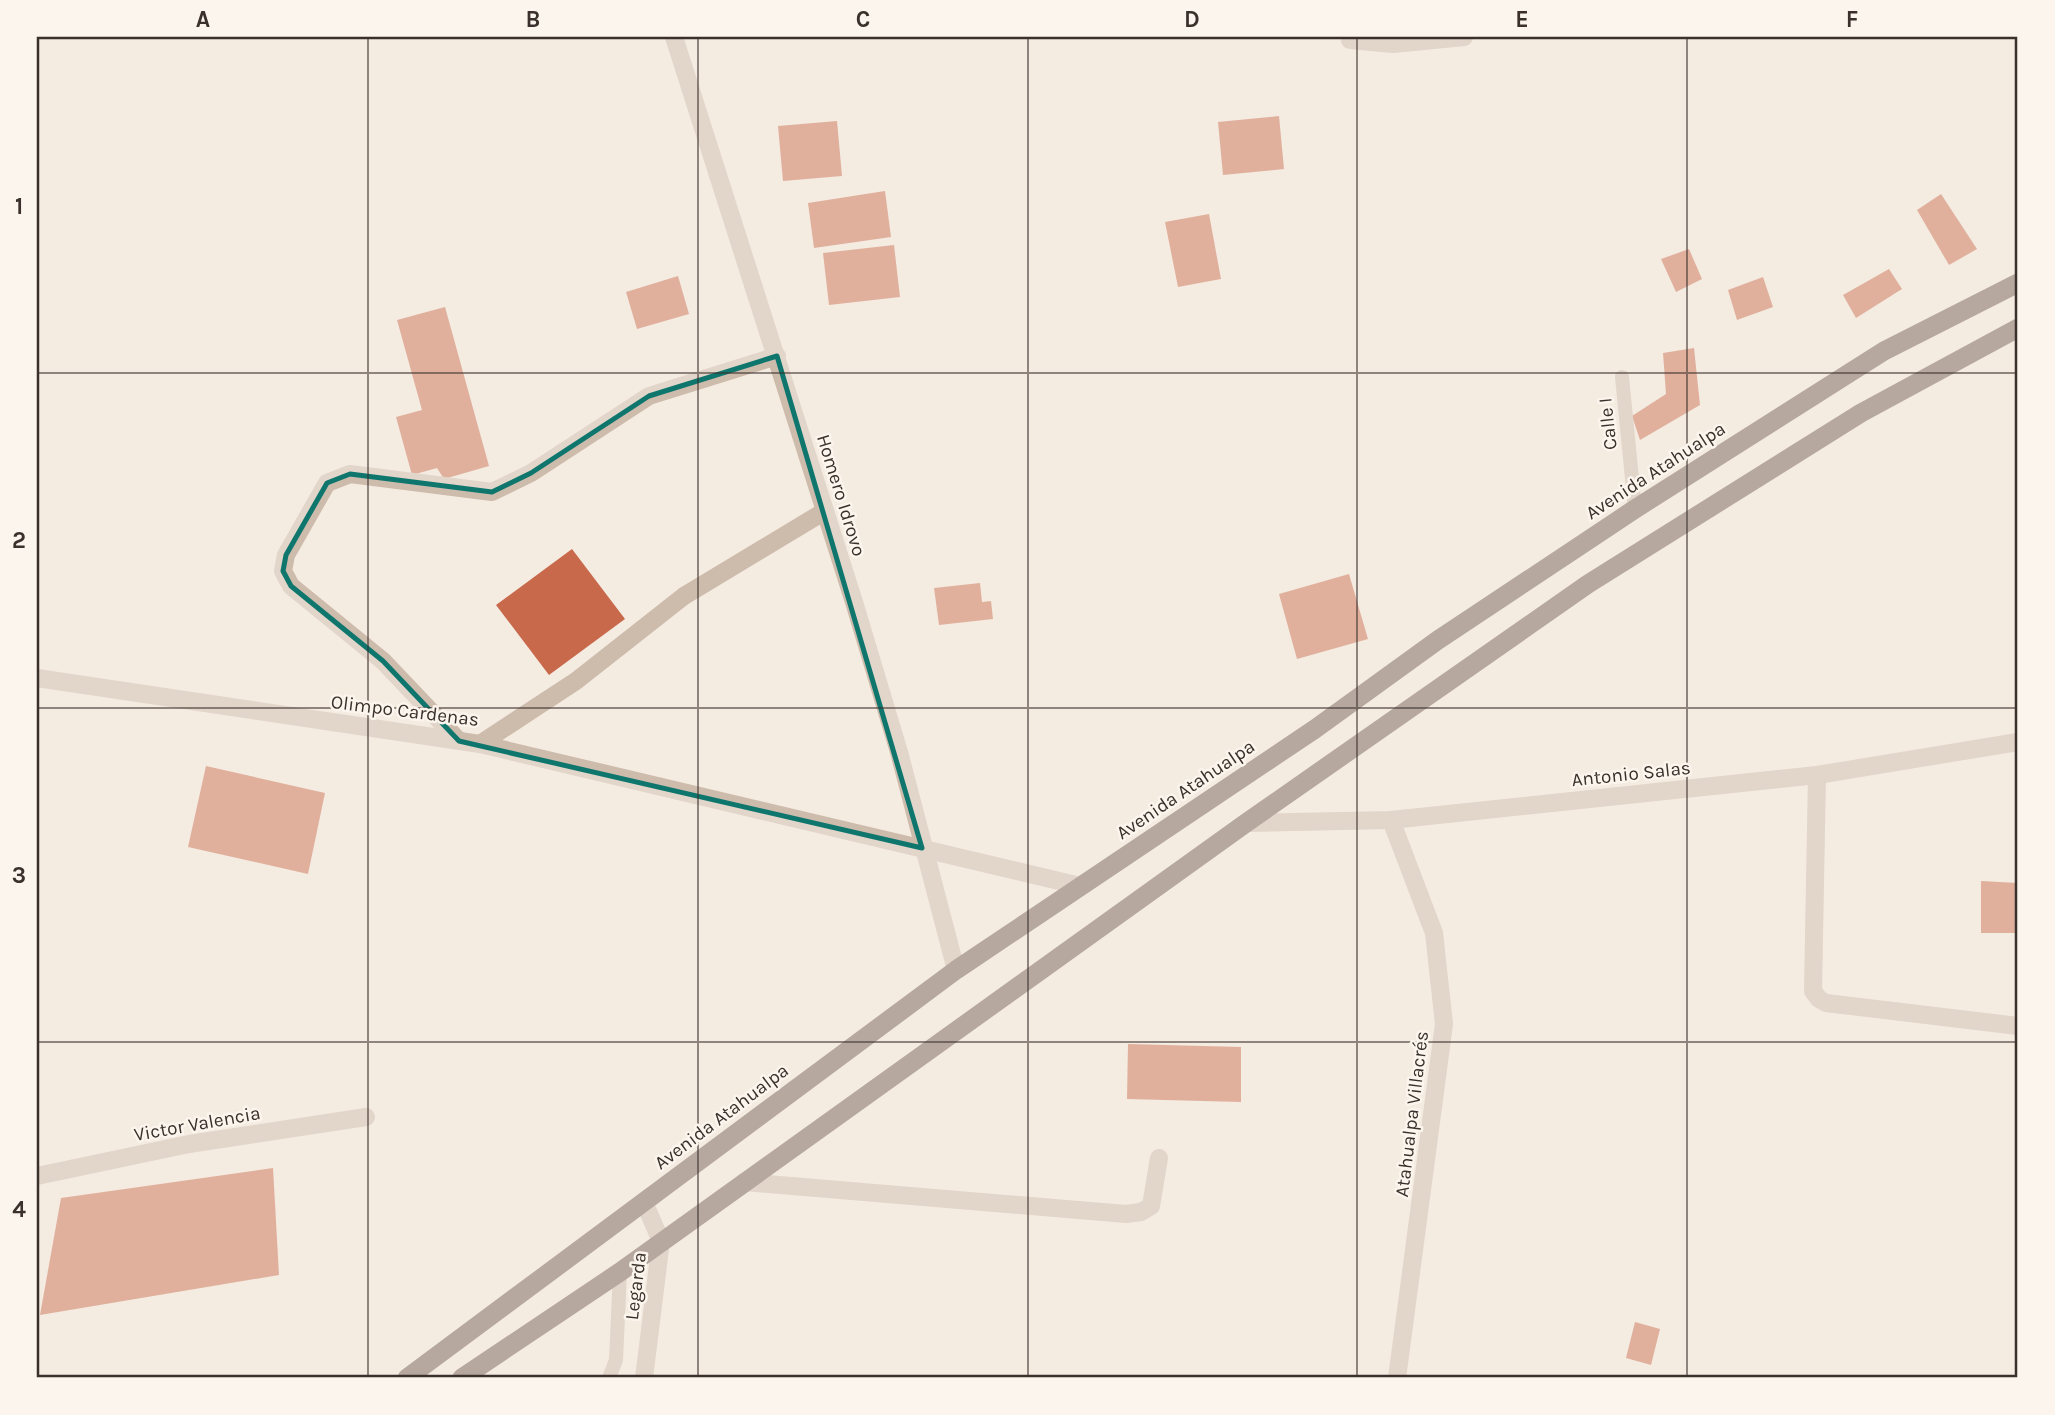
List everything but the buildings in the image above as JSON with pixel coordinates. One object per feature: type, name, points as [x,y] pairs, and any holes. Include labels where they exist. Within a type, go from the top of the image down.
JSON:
[{"type":"highway","name":"Avenida Atahualpa","points":[[407,1378],[956,970],[1315,729],[1438,640],[1635,509],[1884,351],[2018,283]]},
{"type":"highway","points":[[462,1378],[620,1272],[1246,823],[1588,584],[1861,413],[2018,328]]},
{"type":"street","name":"Homero Idrovo","points":[[674,37],[777,356],[899,752],[956,970]]},
{"type":"street","points":[[1350,40],[1393,44],[1465,37]]},
{"type":"street","points":[[458,741],[383,661],[291,586],[283,572],[286,555],[327,482],[350,474],[492,492],[531,473],[649,396],[777,356]]},
{"type":"street","name":"Olimpo Cardenas","points":[[37,678],[480,744],[576,681],[684,596],[825,510]]},
{"type":"street","name":"Antonio Salas","points":[[1246,823],[1391,820],[1817,775],[2018,742]]},
{"type":"street","points":[[480,744],[1080,886]]},
{"type":"street","points":[[1817,775],[1814,991],[1819,999],[1826,1003],[2018,1026]]},
{"type":"street","name":"Atahualpa Villacrés","points":[[1391,820],[1434,933],[1444,1024],[1397,1378]]},
{"type":"street","name":"Victor Valencia","points":[[37,1176],[190,1144],[366,1117]]},
{"type":"street","points":[[744,1182],[1126,1214],[1141,1212],[1151,1206],[1159,1158]]},
{"type":"street","name":"Legarda","points":[[643,1202],[661,1241],[644,1378]]},
{"type":"lane","name":"Calle I","points":[[1622,377],[1635,509]]},
{"type":"lane","points":[[609,1378],[616,1360],[620,1272]]},
{"type":"highlighted area","points":[[777,356],[922,848],[459,741],[383,661],[291,586],[283,571],[286,555],[327,483],[350,474],[492,492],[531,473],[649,396]]}]
